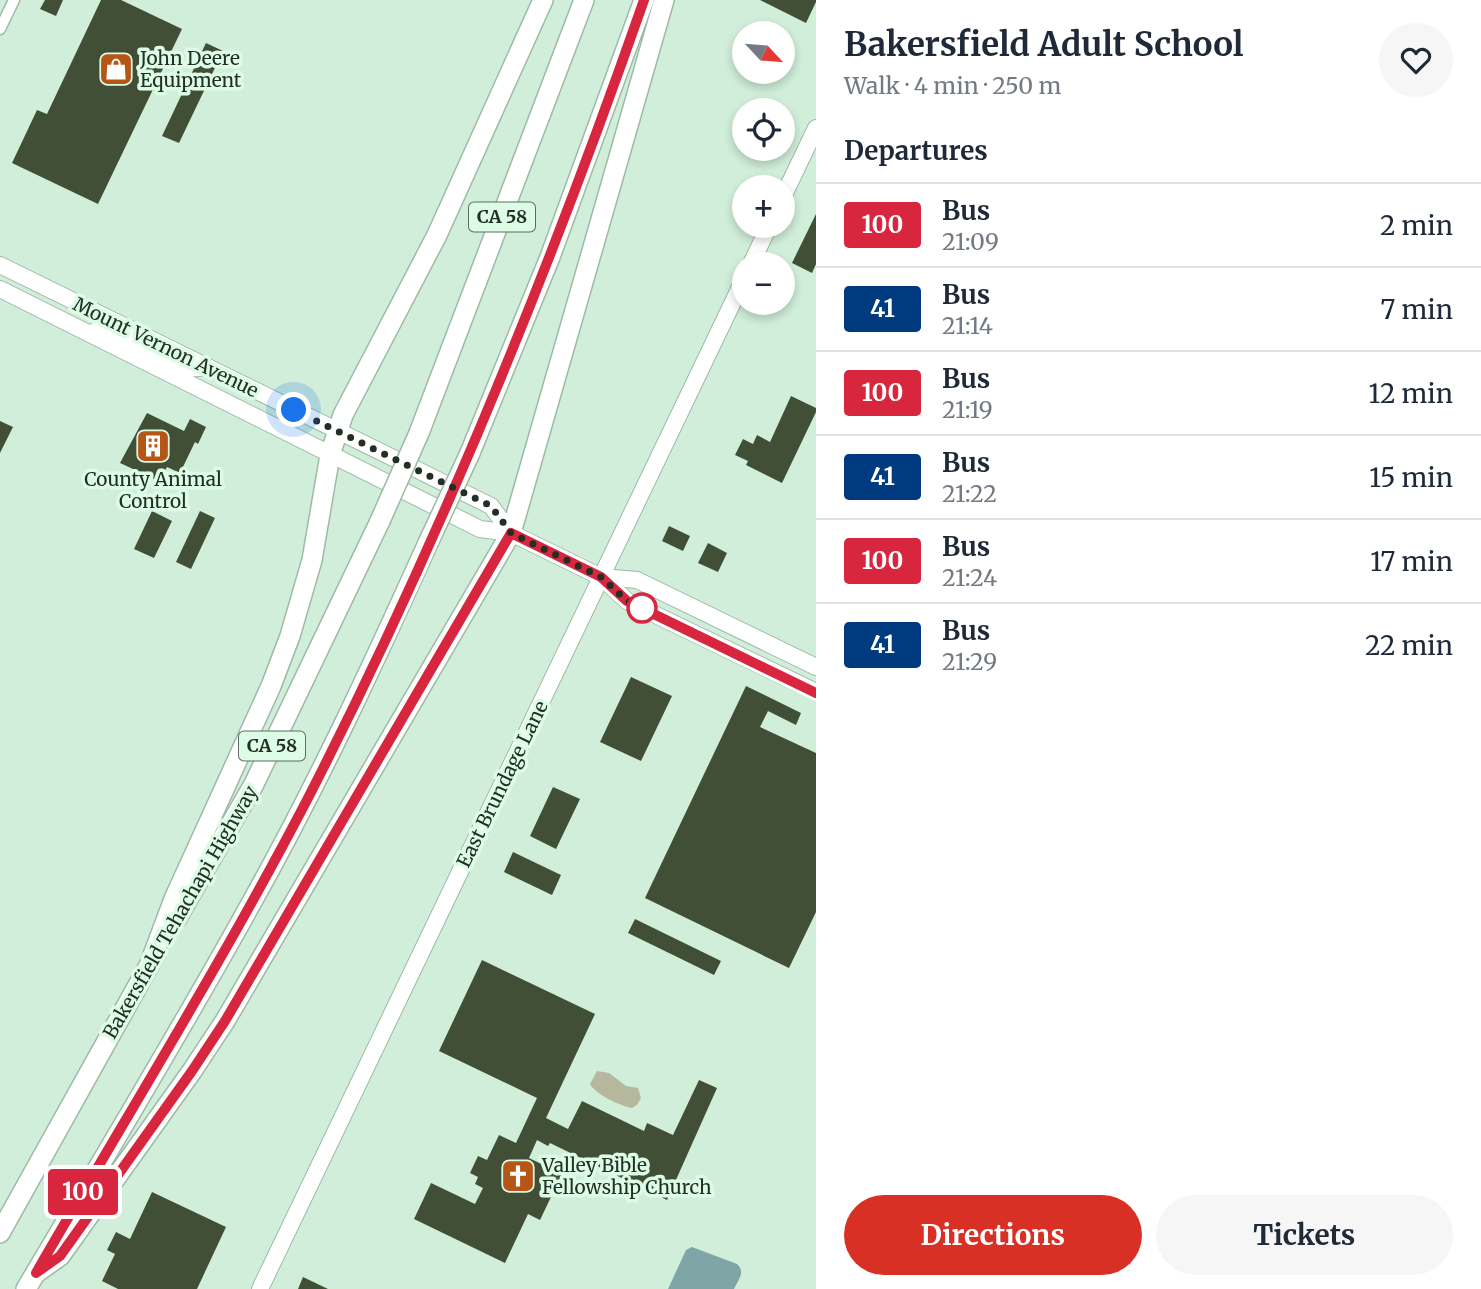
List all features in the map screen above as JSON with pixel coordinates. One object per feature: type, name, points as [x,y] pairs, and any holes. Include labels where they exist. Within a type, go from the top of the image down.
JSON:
[{"type":"highway","points":[[149,963],[174,899],[271,686],[290,636],[312,560],[330,455],[343,415],[437,235],[543,0]]},
{"type":"highway","name":"Bakersfield Tehachapi Highway","points":[[0,1233],[149,963],[206,872],[254,785],[380,521],[419,433],[584,0]]},
{"type":"highway","name":"CA 58","points":[[31,1281],[249,908],[309,796],[470,453],[550,257],[645,0]]},
{"type":"highway","points":[[31,1281],[60,1256],[192,1071],[252,975],[511,533],[664,0]]},
{"type":"main road","points":[[793,175],[816,128]]},
{"type":"main road","name":"Mount Vernon Avenue","points":[[0,265],[491,506],[511,533]]},
{"type":"main road","name":"Mount Vernon Avenue","points":[[0,289],[480,529],[511,533],[601,577],[627,601],[816,692]]},
{"type":"main road","name":"East Brundage Lane","points":[[260,1289],[732,304]]},
{"type":"main road","points":[[91,334],[98,329],[106,330],[187,369],[208,367]]},
{"type":"main road","name":"Mount Vernon Avenue","points":[[601,577],[636,580],[816,667]]},
{"type":"street","points":[[0,29],[15,0]]},
{"type":"green space","points":[[597,1071],[609,1073],[626,1086],[638,1088],[641,1098],[637,1105],[627,1107],[597,1092],[590,1084]]},
{"type":"water","points":[[692,1247],[740,1267],[741,1273],[734,1289],[668,1289],[686,1250]]},
{"type":"building","points":[[45,0],[63,0],[56,16],[40,9]]},
{"type":"building","name":"John Deere Equipment","points":[[101,0],[121,0],[182,29],[98,204],[12,163],[37,110],[47,114]]},
{"type":"building","points":[[760,0],[816,0],[816,2],[806,23]]},
{"type":"building","points":[[206,43],[223,51],[179,143],[162,136]]},
{"type":"building","points":[[816,214],[816,264],[812,273],[795,264],[795,257]]},
{"type":"building","points":[[791,396],[816,408],[816,412],[782,483],[746,465],[748,461],[735,455],[743,439],[753,444],[757,435],[770,442]]},
{"type":"building","name":"County Animal Control","points":[[147,413],[184,431],[190,419],[206,427],[198,444],[195,442],[180,473],[167,467],[159,481],[120,463]]},
{"type":"building","points":[[0,421],[13,427],[0,453]]},
{"type":"building","points":[[152,511],[172,521],[154,558],[134,549]]},
{"type":"building","points":[[200,511],[215,518],[191,569],[176,562]]},
{"type":"building","points":[[669,526],[690,536],[683,551],[662,541]]},
{"type":"building","points":[[708,543],[727,553],[718,572],[698,563]]},
{"type":"building","points":[[631,677],[672,696],[641,761],[600,742]]},
{"type":"building","points":[[746,686],[801,713],[796,725],[768,711],[760,727],[816,753],[816,912],[789,968],[645,898]]},
{"type":"building","points":[[553,787],[580,799],[556,849],[530,836]]},
{"type":"building","points":[[513,852],[561,875],[552,895],[504,872]]},
{"type":"building","points":[[635,919],[721,961],[714,975],[628,933]]},
{"type":"building","points":[[482,960],[595,1014],[546,1118],[568,1129],[582,1101],[644,1131],[647,1123],[673,1135],[699,1080],[717,1088],[667,1200],[550,1143],[548,1146],[537,1140],[529,1158],[562,1174],[540,1220],[528,1214],[505,1263],[414,1219],[431,1183],[475,1204],[483,1188],[475,1184],[478,1177],[470,1173],[478,1156],[487,1160],[499,1135],[516,1143],[537,1098],[439,1051]]},
{"type":"building","points":[[152,1192],[226,1227],[197,1289],[118,1289],[102,1281],[115,1254],[107,1250],[116,1232],[130,1239]]},
{"type":"building","points":[[303,1277],[328,1289],[298,1289]]},
{"type":"bus line","name":"100","points":[[644,0],[550,257],[470,453],[387,634],[309,796],[249,908],[36,1273],[60,1256],[214,1037],[511,533],[601,577],[627,601],[816,693]]},
{"type":"place","name":"John Deere Equipment","points":[[116,69]]},
{"type":"place","name":"County Animal Control","points":[[153,446]]},
{"type":"place","name":"Valley Bible Fellowship Church","points":[[518,1176]]},
{"type":"route","points":[[294,410],[491,506],[511,533],[601,577],[627,601],[647,611],[642,608]]}]
